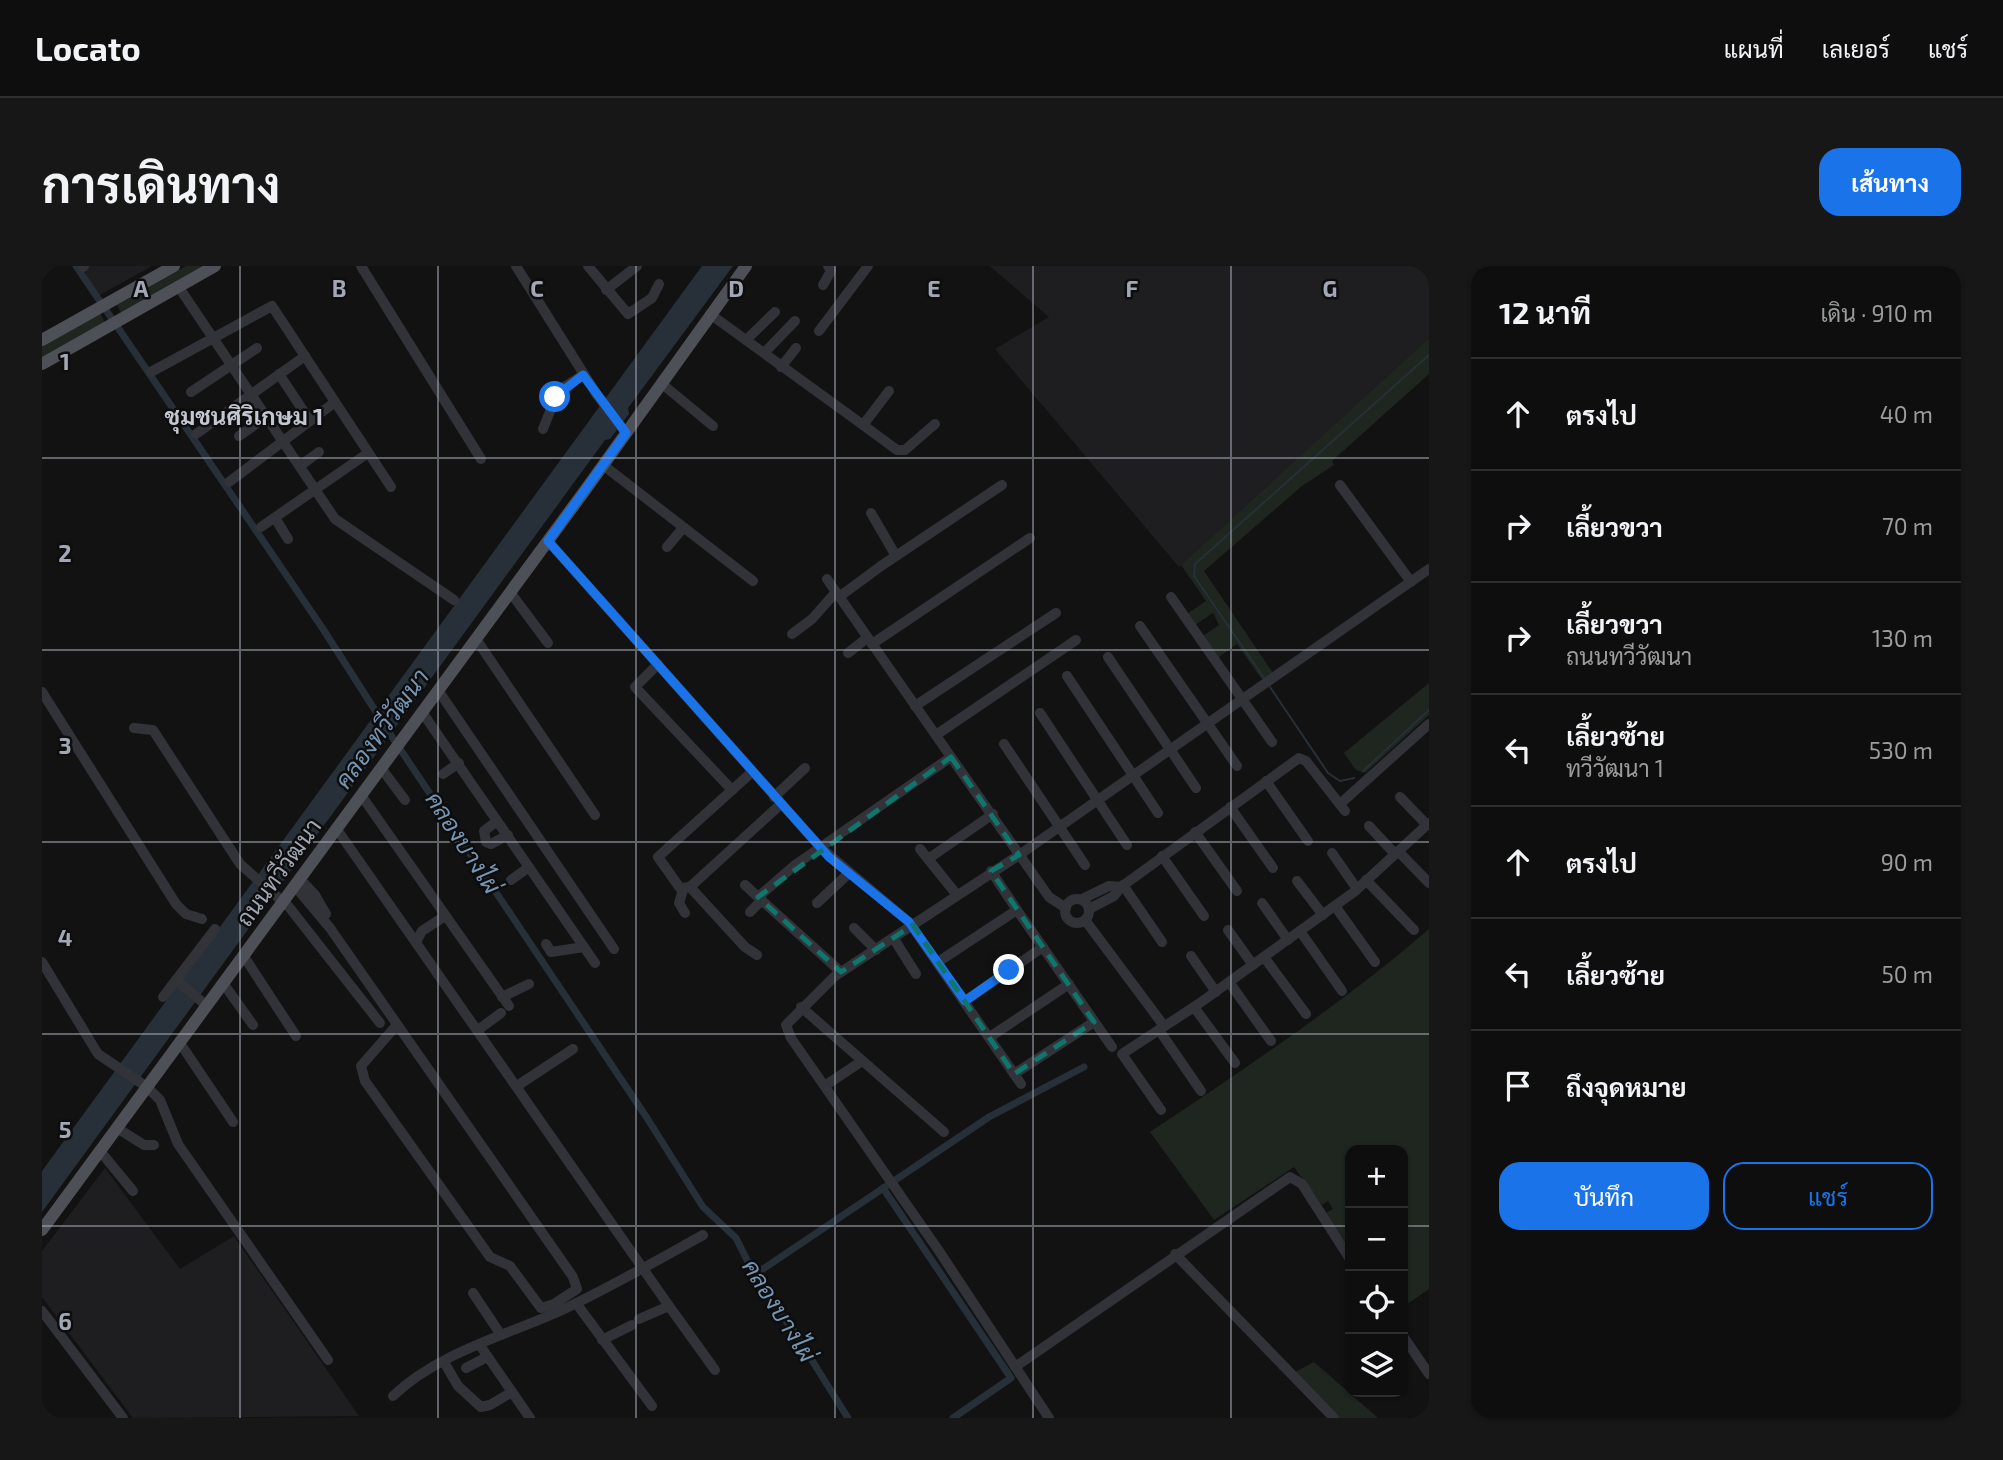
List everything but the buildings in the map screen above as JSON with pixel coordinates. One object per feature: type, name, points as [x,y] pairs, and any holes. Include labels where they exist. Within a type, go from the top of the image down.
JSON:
[{"type":"main road","points":[[42,364],[215,266]]},
{"type":"main road","name":"ถนนทวีวัฒนา","points":[[42,1230],[180,1043],[203,1003],[223,983],[243,955],[278,896],[296,882],[381,768],[603,465],[622,429],[661,383],[746,266]]},
{"type":"main road","points":[[42,340],[167,268]]},
{"type":"street","points":[[361,266],[481,459]]},
{"type":"street","points":[[516,266],[583,375],[622,429]]},
{"type":"street","points":[[606,289],[637,266]]},
{"type":"street","points":[[823,285],[831,271],[828,266]]},
{"type":"street","points":[[819,331],[869,266]]},
{"type":"street","points":[[592,267],[606,289],[628,314],[652,298],[659,284]]},
{"type":"street","points":[[174,288],[212,338],[340,525],[454,600]]},
{"type":"street","points":[[151,372],[271,306],[391,487]]},
{"type":"street","points":[[746,340],[775,312]]},
{"type":"street","points":[[710,314],[902,451],[935,424]]},
{"type":"street","points":[[764,353],[795,321]]},
{"type":"street","points":[[191,392],[257,348]]},
{"type":"street","points":[[781,366],[796,348]]},
{"type":"street","points":[[196,434],[305,356]]},
{"type":"street","points":[[279,374],[310,421]]},
{"type":"street","points":[[543,429],[558,391],[583,375]]},
{"type":"street","points":[[661,383],[713,426]]},
{"type":"street","points":[[863,425],[889,391]]},
{"type":"street","points":[[229,482],[335,402]]},
{"type":"street","points":[[239,436],[266,417]]},
{"type":"street","points":[[300,466],[319,452]]},
{"type":"street","points":[[261,527],[369,453]]},
{"type":"street","points":[[603,465],[753,581]]},
{"type":"street","points":[[792,634],[838,594],[1002,485]]},
{"type":"street","points":[[1340,485],[1411,582]]},
{"type":"street","points":[[871,513],[896,556]]},
{"type":"street","points":[[275,518],[288,539]]},
{"type":"street","points":[[667,547],[683,528]]},
{"type":"street","points":[[848,653],[1030,538]]},
{"type":"street","points":[[548,541],[820,847],[911,926],[1021,1084]]},
{"type":"street","points":[[1048,1418],[826,1085],[787,1032],[786,1025],[801,1007],[841,972],[1019,855],[1057,825],[1429,569]]},
{"type":"street","points":[[827,579],[1049,897],[1066,908],[1071,921],[1085,920]]},
{"type":"street","points":[[510,592],[548,643]]},
{"type":"street","points":[[1171,597],[1272,742]]},
{"type":"street","points":[[915,706],[1056,613]]},
{"type":"street","points":[[1140,626],[1237,766]]},
{"type":"street","points":[[476,639],[594,815]]},
{"type":"street","points":[[936,735],[1076,640]]},
{"type":"street","points":[[1108,657],[1196,788]]},
{"type":"street","points":[[658,664],[635,687],[732,790]]},
{"type":"street","points":[[1067,677],[1158,813]]},
{"type":"street","points":[[438,690],[614,949]]},
{"type":"street","points":[[42,692],[176,904],[186,914],[202,919]]},
{"type":"street","points":[[422,712],[595,963]]},
{"type":"street","points":[[1040,713],[1127,845]]},
{"type":"street","points":[[1085,920],[1089,909],[1114,896],[1122,886],[1162,856],[1300,758],[1306,761],[1342,808],[1429,724]]},
{"type":"street","points":[[134,728],[153,730],[245,870],[278,896],[380,1023]]},
{"type":"street","points":[[1004,744],[1085,865]]},
{"type":"street","points":[[750,912],[760,898],[820,847],[951,757]]},
{"type":"street","points":[[443,774],[459,763]]},
{"type":"street","points":[[381,768],[405,800]]},
{"type":"street","points":[[685,913],[679,903],[687,888],[778,801],[805,768]]},
{"type":"street","points":[[752,772],[658,857],[663,868],[687,888],[745,947],[757,955]]},
{"type":"street","points":[[1266,781],[1308,841]]},
{"type":"street","points":[[361,794],[504,1005]]},
{"type":"street","points":[[1161,1110],[1122,1054],[1216,992],[1323,915],[1397,853],[1428,824],[1400,797]]},
{"type":"street","points":[[1230,807],[1273,868]]},
{"type":"street","points":[[928,859],[993,814]]},
{"type":"street","points":[[498,821],[484,831],[485,842],[491,844],[508,835]]},
{"type":"street","points":[[1369,826],[1429,883]]},
{"type":"street","points":[[336,828],[417,940],[715,1370]]},
{"type":"street","points":[[1195,832],[1237,891]]},
{"type":"street","points":[[920,849],[957,895]]},
{"type":"street","points":[[1332,853],[1357,889]]},
{"type":"street","points":[[1162,856],[1204,916]]},
{"type":"street","points":[[511,880],[529,867]]},
{"type":"street","points":[[990,872],[1112,1047]]},
{"type":"street","points":[[817,903],[849,873]]},
{"type":"street","points":[[1366,880],[1414,930]]},
{"type":"street","points":[[1297,881],[1323,915]]},
{"type":"street","points":[[296,882],[316,895],[330,928],[573,1277],[577,1289],[567,1297],[541,1308],[510,1266],[490,1257],[365,1080],[361,1066],[396,1026]]},
{"type":"street","points":[[744,886],[841,972]]},
{"type":"street","points":[[1066,908],[1070,901],[1082,899],[1109,886],[1122,886]]},
{"type":"street","points":[[1122,886],[1162,942]]},
{"type":"street","points":[[1082,899],[1089,909]]},
{"type":"street","points":[[1262,903],[1288,940]]},
{"type":"street","points":[[1335,906],[1375,961]]},
{"type":"street","points":[[938,962],[1017,910]]},
{"type":"street","points":[[417,940],[422,931],[445,915]]},
{"type":"street","points":[[1085,920],[1161,1028],[1201,1091]]},
{"type":"street","points":[[854,928],[876,950]]},
{"type":"street","points":[[163,997],[215,929]]},
{"type":"street","points":[[1228,930],[1253,965]]},
{"type":"street","points":[[1300,931],[1342,991]]},
{"type":"street","points":[[894,939],[916,974]]},
{"type":"street","points":[[546,944],[551,952],[584,947]]},
{"type":"street","points":[[965,1001],[1043,947]]},
{"type":"street","points":[[243,955],[296,1036]]},
{"type":"street","points":[[1191,956],[1216,992]]},
{"type":"street","points":[[1264,957],[1306,1014]]},
{"type":"street","points":[[42,962],[98,1054],[147,1087],[160,1100],[178,1144],[328,1360]]},
{"type":"street","points":[[176,981],[203,1003]]},
{"type":"street","points":[[1229,982],[1271,1041]]},
{"type":"street","points":[[223,983],[253,1025]]},
{"type":"street","points":[[478,1030],[529,984]]},
{"type":"street","points":[[990,1037],[1069,984]]},
{"type":"street","points":[[801,1007],[944,1132]]},
{"type":"street","points":[[1194,1007],[1235,1063]]},
{"type":"street","points":[[1014,1074],[1094,1022]]},
{"type":"street","points":[[180,1043],[233,1122]]},
{"type":"street","points":[[517,1086],[573,1049]]},
{"type":"street","points":[[826,1085],[862,1061]]},
{"type":"street","points":[[117,1128],[144,1145],[154,1145]]},
{"type":"street","points":[[100,1151],[133,1191]]},
{"type":"street","points":[[1015,1367],[1290,1177],[1302,1184],[1345,1251]]},
{"type":"street","points":[[393,1396],[417,1377],[444,1362],[576,1303],[703,1235]]},
{"type":"street","points":[[1175,1254],[1334,1418]]},
{"type":"street","points":[[473,1293],[501,1335]]},
{"type":"street","points":[[576,1303],[652,1406]]},
{"type":"street","points":[[602,1340],[669,1306]]},
{"type":"street","points":[[42,1311],[123,1418]]},
{"type":"street","points":[[1408,1343],[1429,1374]]},
{"type":"street","points":[[479,1345],[530,1418]]},
{"type":"street","points":[[466,1368],[487,1357]]},
{"type":"street","points":[[444,1362],[458,1386],[481,1407],[490,1405],[512,1392]]},
{"type":"highlighted area","points":[[951,757],[1019,855],[991,871],[1094,1022],[1014,1074],[913,925],[841,972],[758,897]]},
{"type":"shaded area","points":[[82,266],[152,266],[98,296]]},
{"type":"shaded area","points":[[186,266],[207,266],[122,315],[117,305]]},
{"type":"shaded area","points":[[990,266],[1429,266],[1429,338],[1179,567],[995,349],[1049,317]]},
{"type":"shaded area","points":[[100,313],[106,325],[42,359],[42,345]]},
{"type":"shaded area","points":[[1429,338],[1429,374],[1332,461],[1334,465],[1302,486],[1204,571],[1273,673],[1263,681],[1237,644],[1219,657],[1203,636],[1219,625],[1213,613],[1195,625],[1187,614],[1206,601],[1181,565]]},
{"type":"shaded area","points":[[1429,683],[1429,715],[1365,773],[1356,770],[1344,753]]},
{"type":"shaded area","points":[[1429,929],[1429,1289],[1408,1304],[1408,1145],[1345,1145],[1345,1242],[1326,1213],[1333,1209],[1328,1201],[1322,1205],[1294,1167],[1214,1220],[1150,1132],[1258,1059],[1396,957]]},
{"type":"shaded area","points":[[105,1168],[180,1269],[234,1236],[359,1416],[133,1418],[42,1297],[42,1251]]},
{"type":"shaded area","points":[[1314,1362],[1345,1389],[1345,1397],[1354,1397],[1378,1418],[1339,1418],[1295,1372]]},
{"type":"water","name":"คลองทวีวัฒนา","points":[[702,266],[733,266],[628,408],[629,414],[610,439],[605,440],[42,1212],[42,1171]]},
{"type":"waterway","name":"คลองบางไผ่","points":[[76,266],[323,629],[380,718]]},
{"type":"waterway","points":[[1264,678],[1194,576],[1195,564],[1429,355]]},
{"type":"waterway","points":[[1270,687],[1328,773],[1340,781],[1354,778]]},
{"type":"waterway","points":[[1363,771],[1429,710]]},
{"type":"waterway","name":"คลองบางไผ่","points":[[386,728],[647,1118],[703,1207],[736,1238],[762,1290],[793,1330],[848,1418]]},
{"type":"waterway","points":[[754,1275],[989,1117],[1084,1067]]},
{"type":"waterway","points":[[883,1188],[1011,1378],[953,1418]]},
{"type":"district","name":"ชุมชนศิริเกษม 1","points":[[244,415]]},
{"type":"route","points":[[555,397],[563,387],[583,375],[626,433],[548,541],[829,857],[909,922],[965,1001],[1009,970]]}]
